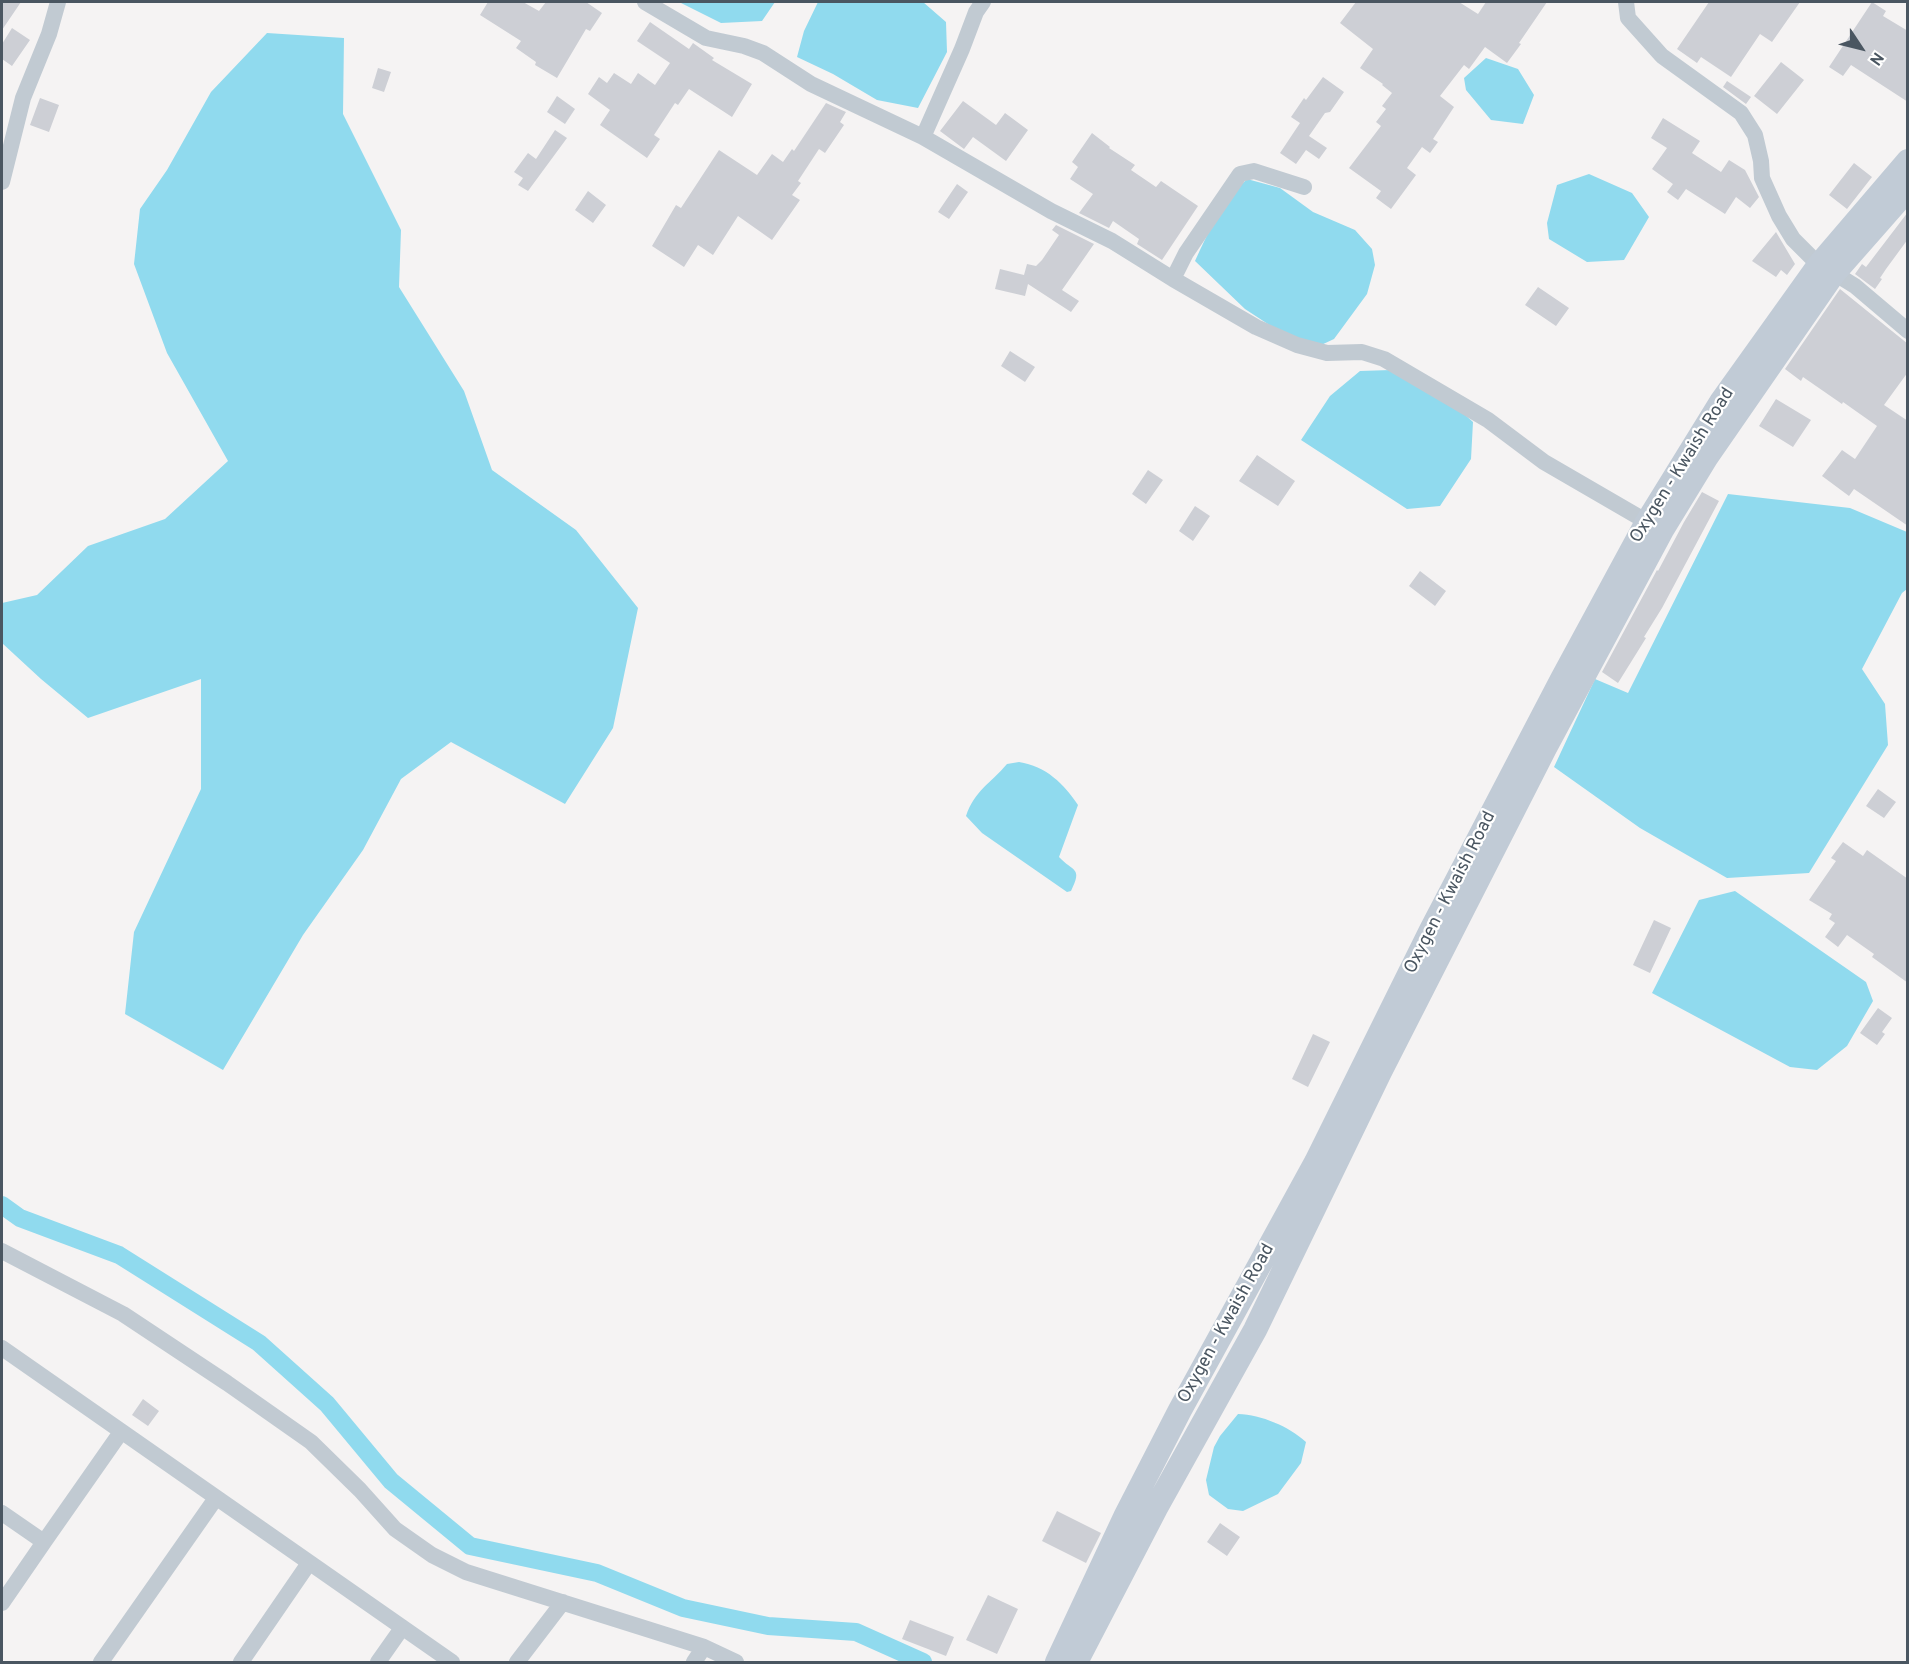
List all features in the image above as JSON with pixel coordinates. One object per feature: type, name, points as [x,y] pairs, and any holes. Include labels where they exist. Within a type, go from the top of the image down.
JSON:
[{"type":"main road","name":"Oxygen - Kwaish Road","points":[[1057,1662],[1125,1517],[1180,1410],[1316,1162],[1437,920],[1562,679],[1654,526],[1706,458],[1826,269],[1908,161]]},
{"type":"main road","name":"Oxygen - Kwaish Road","points":[[1826,269],[1908,189]]},
{"type":"main road","name":"Oxygen - Kwaish Road","points":[[1076,1662],[1156,1508],[1255,1330],[1380,1072],[1654,526]]},
{"type":"street","points":[[2,182],[23,98],[49,34],[58,2]]},
{"type":"street","points":[[645,2],[706,38],[744,46],[763,53],[811,84],[923,137],[1051,211],[1112,241],[1256,327],[1297,345],[1327,353],[1362,352],[1384,359],[1488,420],[1544,462],[1654,526]]},
{"type":"street","points":[[923,137],[976,12],[983,2]]},
{"type":"street","points":[[1626,2],[1628,18],[1662,56],[1741,113],[1755,135],[1762,178],[1779,216],[1794,239],[1826,269],[1855,286],[1908,332]]},
{"type":"street","points":[[1173,279],[1186,253],[1240,174],[1254,171],[1304,187]]},
{"type":"street","points":[[2,1251],[123,1314],[311,1442],[360,1490],[395,1529],[432,1555],[466,1572],[704,1647],[736,1662]]},
{"type":"street","points":[[2,1348],[452,1662]]},
{"type":"street","points":[[2,1603],[121,1432]]},
{"type":"street","points":[[101,1662],[216,1498]]},
{"type":"street","points":[[2,1513],[44,1542]]},
{"type":"street","points":[[241,1662],[309,1563]]},
{"type":"street","points":[[517,1662],[563,1602]]},
{"type":"street","points":[[378,1662],[402,1628]]},
{"type":"street","points":[[693,1662],[704,1647]]},
{"type":"water","points":[[679,2],[775,2],[762,21],[721,23]]},
{"type":"water","points":[[818,2],[923,2],[946,22],[947,52],[918,108],[877,100],[833,74],[797,57],[804,31]]},
{"type":"water","points":[[267,33],[344,38],[343,114],[401,230],[399,287],[464,391],[492,470],[576,530],[638,608],[613,728],[565,804],[451,742],[401,779],[363,850],[303,935],[223,1070],[125,1014],[134,932],[201,789],[201,679],[88,718],[2,643],[2,603],[37,595],[88,546],[165,519],[228,461],[167,353],[134,264],[140,209],[167,170],[211,92]]},
{"type":"water","points":[[1486,58],[1518,69],[1534,95],[1523,124],[1491,120],[1466,90],[1464,78]]},
{"type":"water","points":[[1589,174],[1632,193],[1649,217],[1624,260],[1587,262],[1549,239],[1547,223],[1557,185]]},
{"type":"water","points":[[1247,179],[1280,188],[1313,212],[1355,230],[1372,249],[1375,265],[1367,294],[1334,339],[1319,346],[1280,332],[1245,309],[1195,261],[1217,217]]},
{"type":"water","points":[[1391,370],[1442,394],[1473,422],[1471,459],[1440,506],[1407,509],[1301,440],[1330,396],[1360,371]]},
{"type":"water","points":[[1728,494],[1850,508],[1907,532],[1907,589],[1902,593],[1862,669],[1885,704],[1888,745],[1809,873],[1727,878],[1640,828],[1554,767],[1595,679],[1628,693]]},
{"type":"water","points":[[1019,762],[1038,767],[1053,777],[1078,805],[1059,857],[1075,871],[1075,883],[1071,891],[1067,892],[982,833],[966,816],[974,800],[1007,764]]},
{"type":"water","points":[[1735,891],[1866,982],[1873,1001],[1847,1046],[1817,1070],[1790,1067],[1652,993],[1699,900]]},
{"type":"water","points":[[1238,1414],[1274,1422],[1306,1442],[1301,1463],[1278,1494],[1243,1511],[1228,1509],[1209,1495],[1206,1480],[1214,1447]]},
{"type":"building","points":[[2,2],[21,2],[2,30]]},
{"type":"building","points":[[488,2],[523,2],[539,11],[546,2],[586,2],[602,13],[590,31],[586,29],[557,78],[535,65],[536,62],[516,48],[521,41],[480,15]]},
{"type":"building","points":[[1356,2],[1459,2],[1478,14],[1486,2],[1547,2],[1507,63],[1485,47],[1469,69],[1464,65],[1440,96],[1454,107],[1433,139],[1438,142],[1430,153],[1422,147],[1407,168],[1416,175],[1391,209],[1376,198],[1381,191],[1349,168],[1381,126],[1376,122],[1386,109],[1382,106],[1392,93],[1360,68],[1373,49],[1340,23]]},
{"type":"building","points":[[1709,2],[1800,2],[1772,42],[1760,34],[1731,77],[1701,57],[1697,63],[1677,49]]},
{"type":"building","points":[[1872,2],[1886,11],[1883,16],[1908,31],[1908,102],[1851,65],[1843,76],[1829,67]]},
{"type":"building","points":[[650,22],[689,49],[693,43],[714,58],[712,60],[752,84],[732,117],[689,89],[678,105],[675,103],[654,135],[660,139],[647,158],[600,125],[610,110],[588,94],[599,77],[607,83],[614,73],[631,84],[638,73],[655,85],[670,63],[637,41]]},
{"type":"building","points":[[12,28],[30,40],[12,66],[2,59],[2,44]]},
{"type":"building","points":[[1781,62],[1804,80],[1777,114],[1754,96]]},
{"type":"building","points":[[378,68],[391,72],[384,92],[372,88]]},
{"type":"building","points":[[1323,77],[1344,92],[1309,136],[1327,148],[1319,159],[1306,150],[1296,164],[1280,153],[1300,123],[1291,117]]},
{"type":"building","points":[[1727,81],[1751,97],[1746,104],[1723,87]]},
{"type":"building","points":[[557,96],[575,109],[565,124],[547,112]]},
{"type":"building","points":[[40,98],[59,105],[49,132],[30,125]]},
{"type":"building","points":[[963,101],[996,125],[1005,113],[1028,130],[1006,161],[973,137],[964,149],[940,131]]},
{"type":"building","points":[[826,103],[846,112],[840,122],[844,125],[825,153],[819,149],[798,181],[801,183],[792,195],[800,200],[772,240],[738,216],[713,255],[698,245],[684,267],[652,246],[676,205],[681,208],[719,150],[757,175],[772,154],[783,162],[792,149],[794,151]]},
{"type":"building","points":[[1663,118],[1700,141],[1692,153],[1721,172],[1729,160],[1745,170],[1759,197],[1750,208],[1736,197],[1725,214],[1686,189],[1678,200],[1667,192],[1673,184],[1652,169],[1667,148],[1651,138]]},
{"type":"building","points":[[555,130],[567,138],[528,191],[518,185],[523,178],[514,172],[528,153],[536,159]]},
{"type":"building","points":[[1092,133],[1109,148],[1135,165],[1131,170],[1156,187],[1161,181],[1198,206],[1162,260],[1137,244],[1139,239],[1113,221],[1109,228],[1079,213],[1093,194],[1070,179],[1078,167],[1072,162]]},
{"type":"building","points":[[1854,163],[1872,177],[1847,209],[1829,195]]},
{"type":"building","points":[[957,184],[968,192],[949,219],[938,212]]},
{"type":"building","points":[[588,191],[606,205],[593,223],[575,210]]},
{"type":"building","points":[[1908,212],[1908,239],[1880,278],[1882,279],[1875,289],[1855,274],[1862,264],[1866,267]]},
{"type":"building","points":[[1056,225],[1094,244],[1062,290],[1079,301],[1071,312],[1028,284],[1025,296],[995,289],[1000,269],[1024,275],[1027,264],[1036,266],[1042,260],[1059,235],[1052,230]]},
{"type":"building","points":[[1776,232],[1795,264],[1787,275],[1781,270],[1776,277],[1752,261]]},
{"type":"building","points":[[1538,287],[1569,308],[1556,326],[1525,305]]},
{"type":"building","points":[[1840,289],[1908,344],[1908,372],[1884,405],[1908,421],[1908,526],[1854,489],[1849,496],[1822,476],[1842,450],[1855,459],[1877,426],[1803,377],[1801,381],[1785,369]]},
{"type":"building","points":[[1010,351],[1035,367],[1025,382],[1001,366]]},
{"type":"building","points":[[1776,399],[1811,420],[1793,447],[1759,426]]},
{"type":"building","points":[[1257,455],[1295,481],[1278,506],[1239,481]]},
{"type":"building","points":[[1148,470],[1163,480],[1146,504],[1132,494]]},
{"type":"building","points":[[1702,492],[1719,501],[1644,637],[1646,638],[1618,683],[1602,672]]},
{"type":"building","points":[[1195,506],[1210,516],[1193,541],[1179,531]]},
{"type":"building","points":[[1420,571],[1446,591],[1435,606],[1409,586]]},
{"type":"building","points":[[1878,789],[1896,802],[1884,818],[1866,806]]},
{"type":"building","points":[[1843,842],[1863,856],[1867,850],[1908,879],[1908,983],[1872,957],[1874,954],[1847,935],[1838,947],[1825,937],[1835,923],[1829,919],[1832,914],[1809,900],[1836,861],[1831,858]]},
{"type":"building","points":[[1654,920],[1671,928],[1650,973],[1633,965]]},
{"type":"building","points":[[1878,1008],[1892,1018],[1882,1032],[1885,1034],[1877,1045],[1860,1033]]},
{"type":"building","points":[[1313,1034],[1330,1042],[1308,1087],[1292,1079]]},
{"type":"building","points":[[143,1399],[159,1411],[148,1426],[132,1415]]},
{"type":"building","points":[[1057,1511],[1101,1533],[1086,1563],[1042,1541]]},
{"type":"building","points":[[1220,1523],[1240,1537],[1227,1556],[1207,1542]]},
{"type":"building","points":[[988,1595],[1018,1609],[997,1654],[966,1640]]},
{"type":"building","points":[[910,1620],[954,1637],[946,1656],[902,1639]]},
{"type":"waterway","points":[[2,1205],[20,1218],[119,1255],[259,1343],[327,1404],[391,1481],[470,1546],[597,1573],[683,1608],[768,1626],[856,1632],[923,1662]]}]
